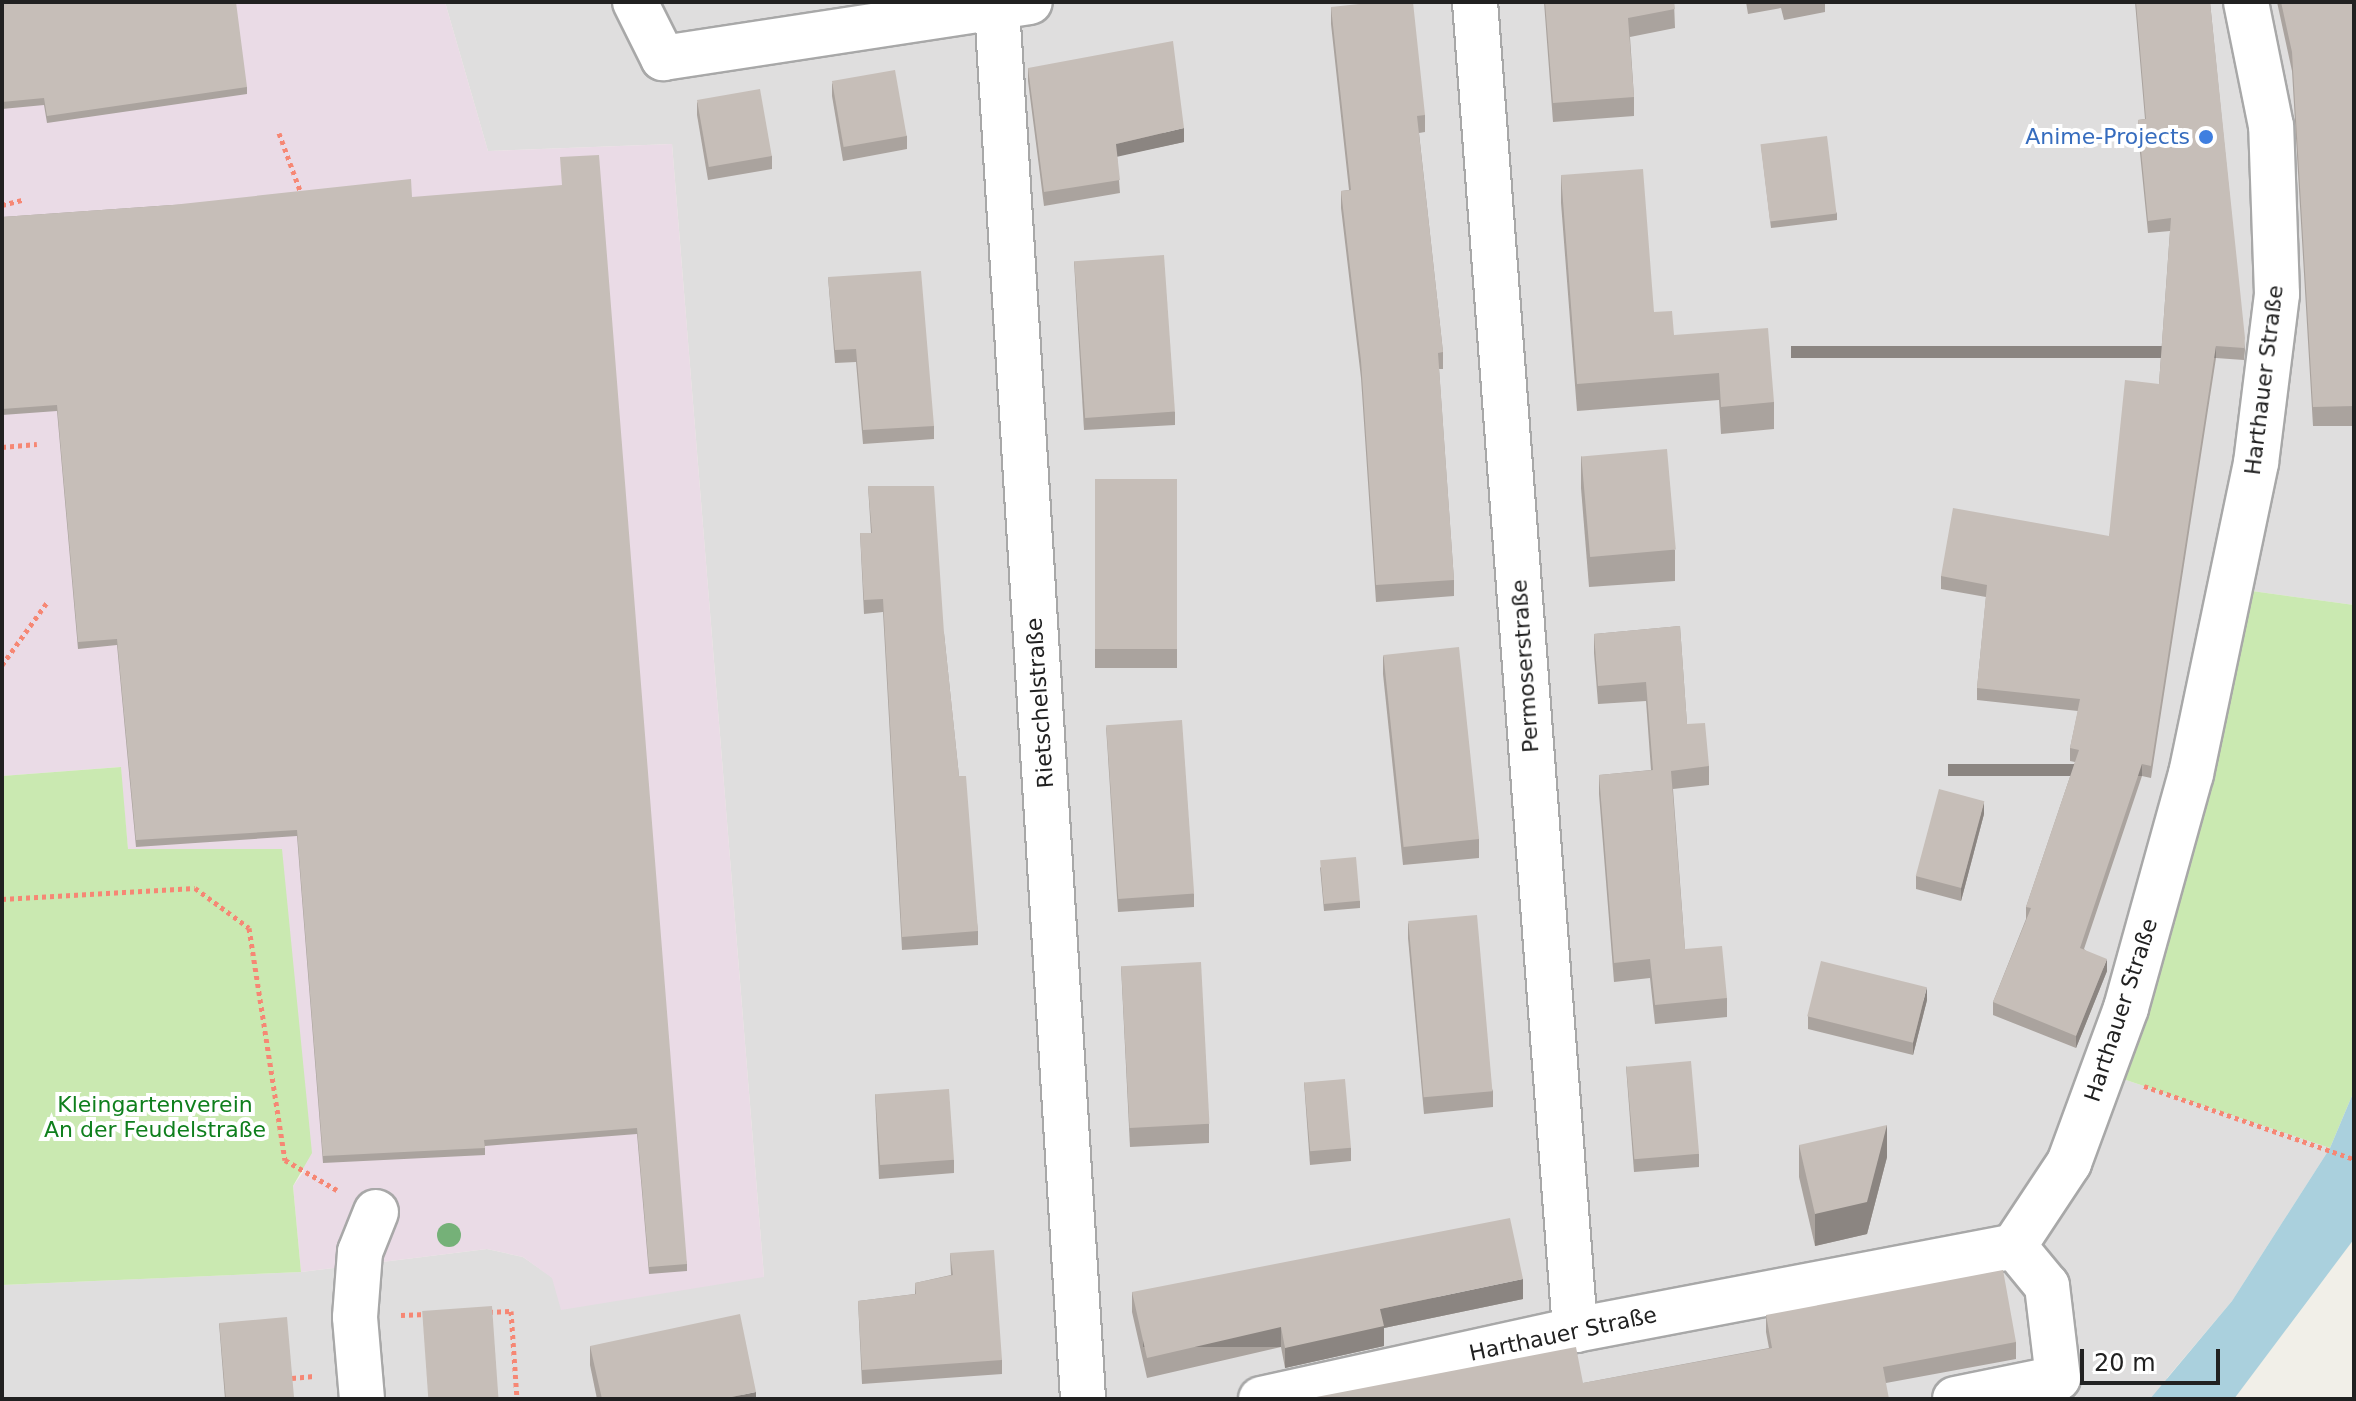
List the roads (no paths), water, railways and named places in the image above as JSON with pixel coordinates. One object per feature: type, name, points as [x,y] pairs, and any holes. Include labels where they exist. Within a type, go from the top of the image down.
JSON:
[{"type":"street","points":[[635,2],[663,58],[1013,5]]},
{"type":"street","name":"Permoserstraße","points":[[1475,2],[1575,1330]]},
{"type":"street","name":"Harthauer Straße","points":[[1261,1399],[1575,1330],[2014,1246],[2069,1163],[2105,1073],[2191,774],[2256,463],[2277,294],[2271,126],[2246,2]]},
{"type":"street","name":"Rietschelstraße","points":[[1013,5],[1083,1399]]},
{"type":"street","points":[[362,1399],[355,1317],[360,1252],[376,1212]]},
{"type":"street","points":[[1955,1399],[2058,1378],[2047,1286],[2014,1246]]},
{"type":"water","points":[[2354,1091],[2354,1239],[2234,1399],[2150,1399],[2232,1301],[2330,1148]]},
{"type":"place","name":"Anime-Projects","points":[[2206,137]]},
{"type":"park label","name":"Kleingartenverein An der Feudelstraße","points":[[155,1116]]}]
